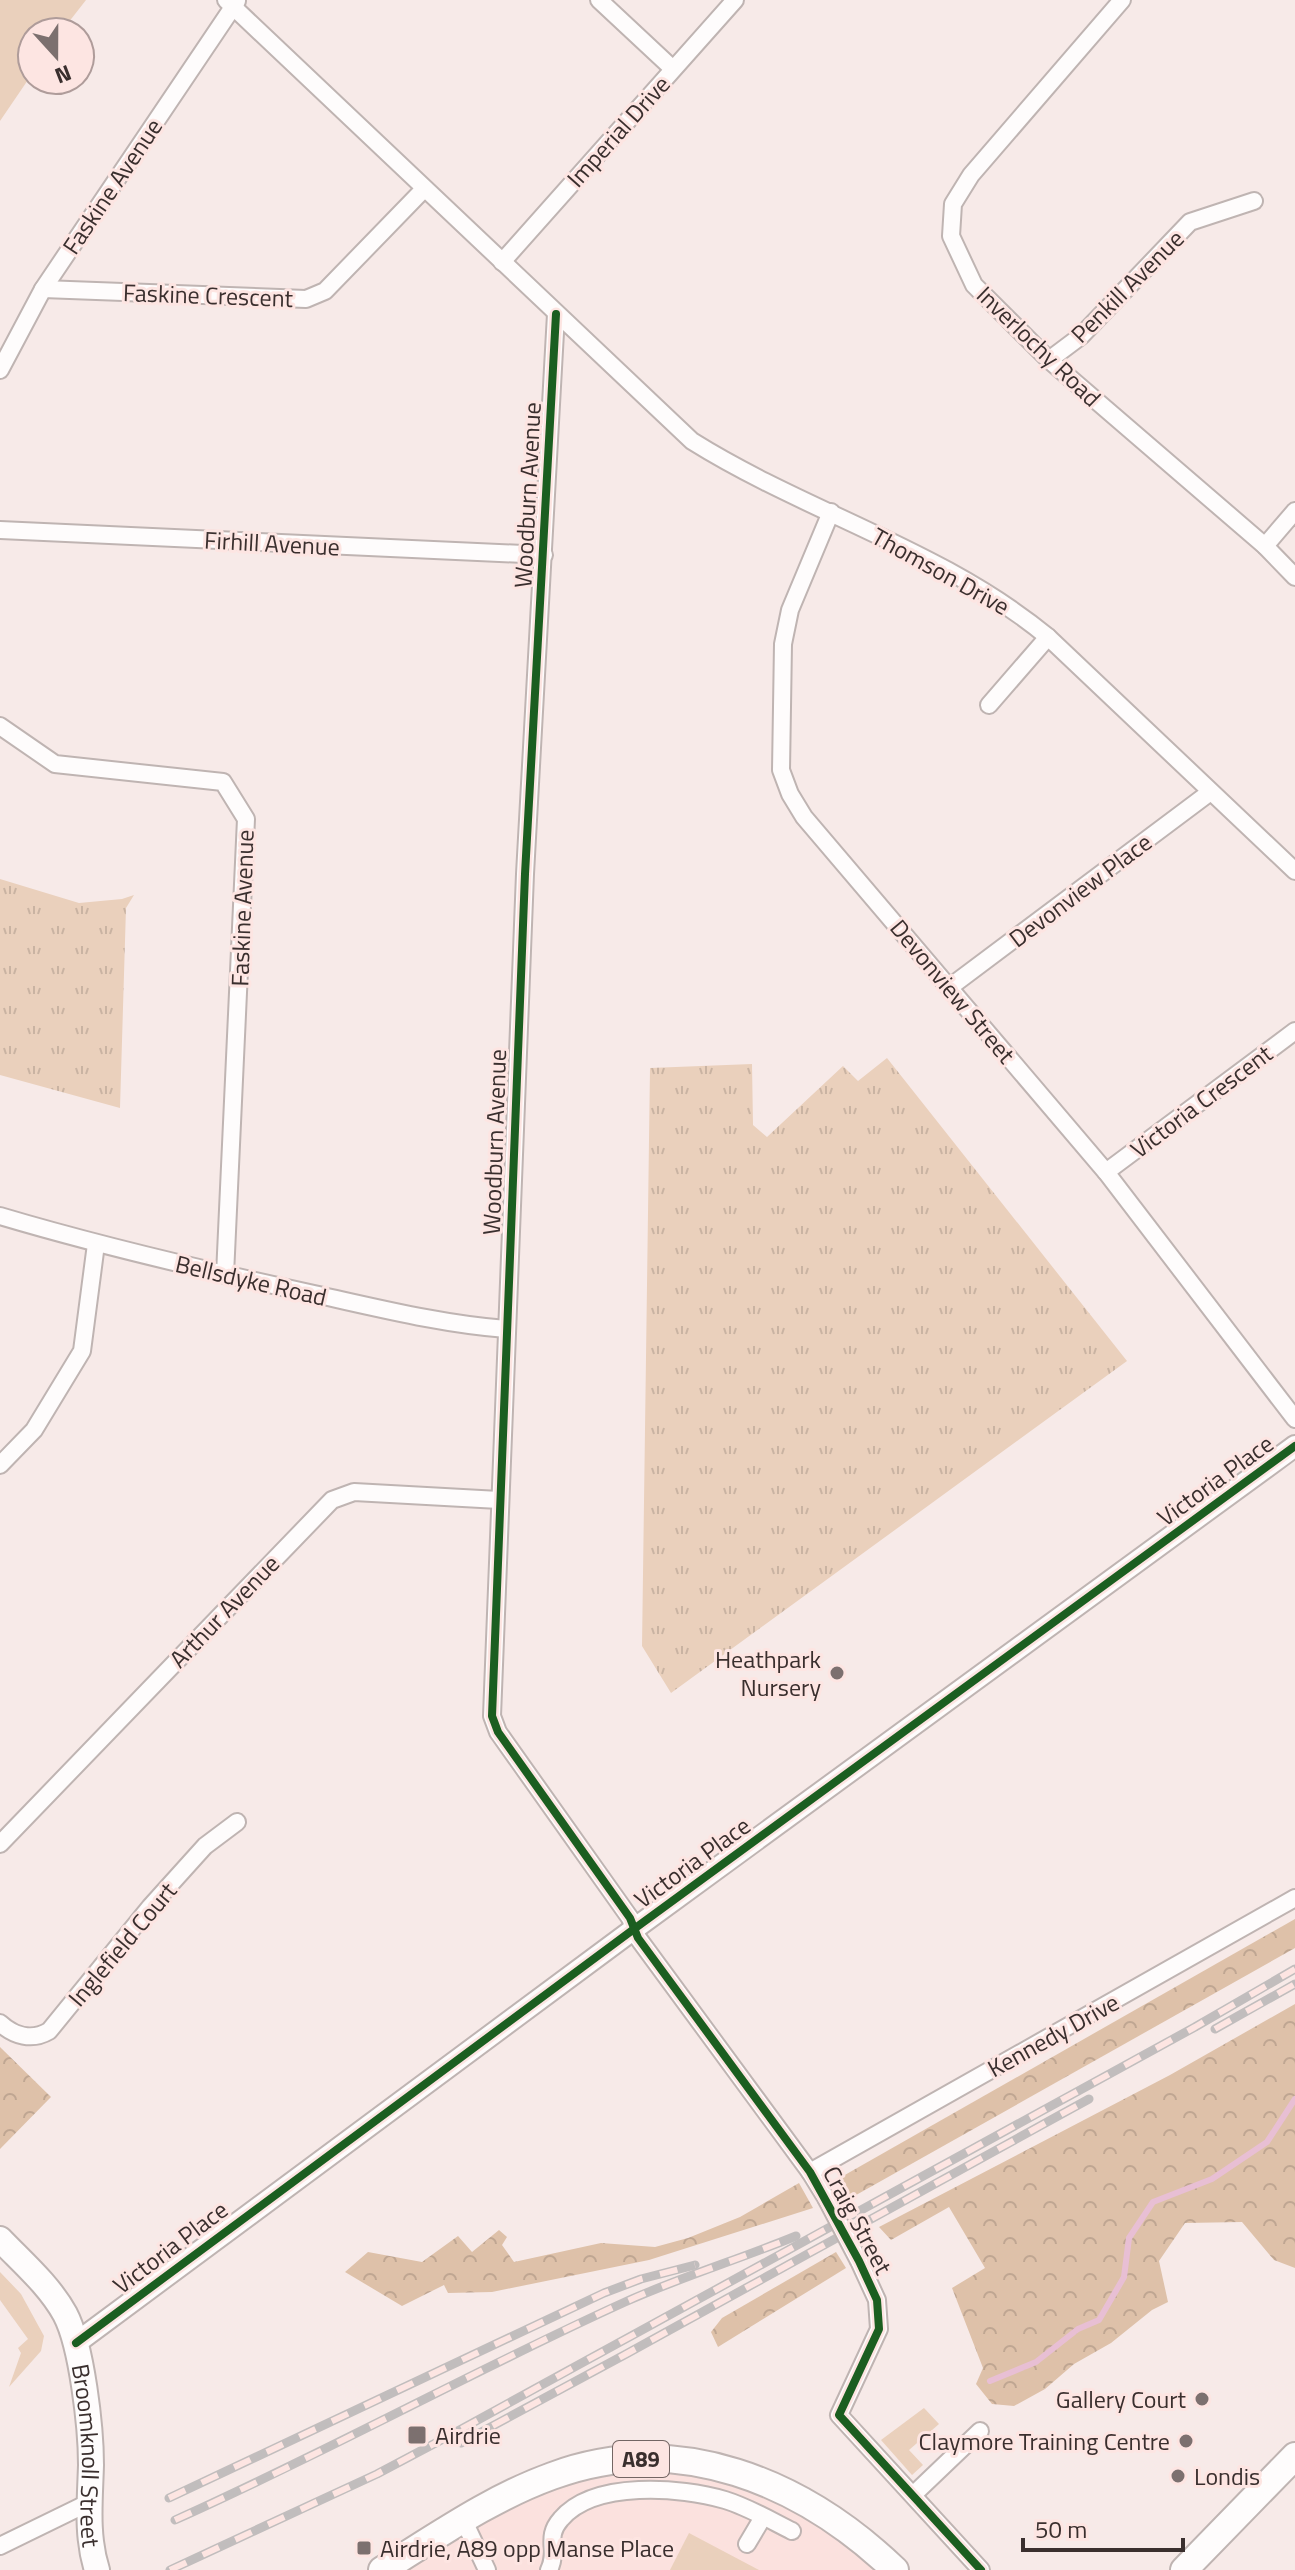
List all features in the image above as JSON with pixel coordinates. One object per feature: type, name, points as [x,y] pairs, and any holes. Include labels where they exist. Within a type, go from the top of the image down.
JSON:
[{"type":"main road","name":"Broomknoll Street","points":[[0,2239],[49,2290],[65,2314],[76,2343],[90,2448],[88,2503],[97,2570]]},
{"type":"main road","points":[[1184,2570],[1295,2456]]},
{"type":"main road","name":"A89","points":[[382,2570],[463,2519],[522,2488],[579,2467],[628,2459],[675,2459],[703,2463],[752,2477],[807,2504],[857,2536],[895,2570]]},
{"type":"street","points":[[599,0],[673,69]]},
{"type":"street","name":"Imperial Drive","points":[[502,262],[735,0]]},
{"type":"street","name":"Inverlochy Road","points":[[1122,0],[971,175],[953,204],[951,236],[974,285],[1049,360],[1265,546],[1295,577]]},
{"type":"street","points":[[232,2],[556,314]]},
{"type":"street","name":"Faskine Avenue","points":[[0,370],[43,289],[232,2]]},
{"type":"street","name":"Faskine Crescent","points":[[43,289],[306,299],[325,291],[424,189]]},
{"type":"street","name":"Penkill Avenue","points":[[1049,360],[1081,336],[1190,222],[1254,201]]},
{"type":"street","name":"Thomson Drive","points":[[556,314],[692,441],[736,468],[974,584],[1017,611],[1295,871]]},
{"type":"street","name":"Woodburn Avenue","points":[[556,314],[525,874],[492,1710],[494,1724],[630,1918],[634,1929]]},
{"type":"street","points":[[1265,546],[1295,511]]},
{"type":"street","name":"Devonview Street","points":[[831,512],[790,610],[783,644],[781,770],[790,794],[804,817],[1106,1172],[1295,1419]]},
{"type":"street","name":"Firhill Avenue","points":[[0,530],[544,555]]},
{"type":"street","points":[[989,705],[1048,637]]},
{"type":"street","name":"Faskine Avenue","points":[[0,726],[55,764],[223,782],[246,819],[225,1275]]},
{"type":"street","name":"Devonview Place","points":[[950,987],[1209,793]]},
{"type":"street","name":"Victoria Crescent","points":[[1106,1172],[1295,1031]]},
{"type":"street","name":"Bellsdyke Road","points":[[0,1216],[96,1244],[225,1275],[454,1324],[506,1329]]},
{"type":"street","points":[[0,1465],[34,1430],[82,1351],[96,1244]]},
{"type":"street","name":"Victoria Place","points":[[76,2343],[634,1929],[1295,1446]]},
{"type":"street","name":"Arthur Avenue","points":[[0,1844],[332,1500],[354,1492],[499,1500]]},
{"type":"street","name":"Inglefield Court","points":[[0,2023],[21,2036],[37,2037],[49,2031],[186,1866],[205,1846],[237,1822]]},
{"type":"street","name":"Kennedy Drive","points":[[810,2172],[1295,1898]]},
{"type":"street","name":"Craig Street","points":[[634,1929],[715,2045],[810,2172],[877,2300],[879,2329],[839,2415],[981,2570]]},
{"type":"street","points":[[913,2495],[980,2431]]},
{"type":"street","points":[[549,2570],[554,2560],[551,2535],[560,2519],[576,2506],[608,2494],[638,2491],[694,2493],[728,2501],[792,2531]]},
{"type":"street","points":[[0,2546],[88,2503]]},
{"type":"street","points":[[747,2544],[763,2517]]},
{"type":"street","points":[[463,2519],[487,2570]]},
{"type":"shaded area","points":[[608,2462],[752,2477],[893,2570],[384,2570],[416,2549]]},
{"type":"green space","points":[[0,0],[86,0],[74,16],[16,16],[17,96],[0,121]]},
{"type":"green space","points":[[0,879],[79,903],[134,895],[126,908],[120,1108],[0,1075]]},
{"type":"green space","points":[[887,1058],[1127,1361],[671,1693],[642,1646],[650,1068],[752,1064],[753,1125],[767,1137],[843,1066],[858,1081]]},
{"type":"green space","points":[[1295,1919],[1295,1948],[849,2199],[836,2180]]},
{"type":"green space","points":[[1295,2004],[1295,2268],[1274,2260],[1242,2222],[1185,2223],[1159,2261],[1168,2302],[1152,2310],[1111,2343],[1074,2364],[1045,2389],[1014,2406],[992,2404],[976,2384],[983,2368],[952,2288],[985,2268],[949,2207],[891,2240],[879,2227],[1170,2075]]},
{"type":"green space","points":[[0,2047],[51,2097],[0,2149]]},
{"type":"green space","points":[[799,2183],[813,2208],[649,2260],[492,2292],[448,2293],[444,2285],[402,2306],[345,2272],[368,2252],[422,2262],[458,2236],[472,2252],[499,2230],[507,2237],[502,2245],[514,2262],[601,2243],[655,2247],[688,2238],[740,2217]]},
{"type":"green space","points":[[836,2252],[846,2268],[718,2347],[711,2332],[722,2318]]},
{"type":"green space","points":[[0,2272],[21,2294],[44,2336],[41,2351],[9,2387],[21,2353],[18,2348],[28,2339],[0,2300]]},
{"type":"green space","points":[[924,2408],[939,2424],[909,2450],[923,2465],[912,2475],[881,2440]]},
{"type":"green space","points":[[689,2533],[759,2570],[670,2570]]},
{"type":"waterway","points":[[990,2381],[1036,2362],[1078,2329],[1099,2320],[1124,2277],[1129,2238],[1153,2202],[1212,2179],[1267,2142],[1295,2099]]},
{"type":"railway","points":[[170,2570],[377,2474],[445,2438],[1195,2027],[1295,1969]]},
{"type":"railway","points":[[1215,2029],[1295,1984]]},
{"type":"railway","points":[[461,2443],[1089,2099]]},
{"type":"railway","points":[[175,2520],[625,2302],[796,2236]]},
{"type":"railway","points":[[169,2498],[604,2293],[641,2279],[695,2265]]},
{"type":"cycle path","points":[[556,314],[525,874],[492,1716],[498,1732],[630,1918],[638,1938],[810,2172],[877,2300],[879,2329],[839,2415],[981,2570]]},
{"type":"cycle path","points":[[76,2343],[634,1929],[1295,1446]]},
{"type":"place","name":"Heathpark Nursery","points":[[837,1673]]},
{"type":"place","name":"Gallery Court","points":[[1202,2399]]},
{"type":"place","name":"Airdrie","points":[[417,2435]]},
{"type":"place","name":"Claymore Training Centre","points":[[1186,2441]]},
{"type":"place","name":"Londis","points":[[1178,2476]]},
{"type":"place","name":"Airdrie, A89 opp Manse Place","points":[[364,2548]]}]
